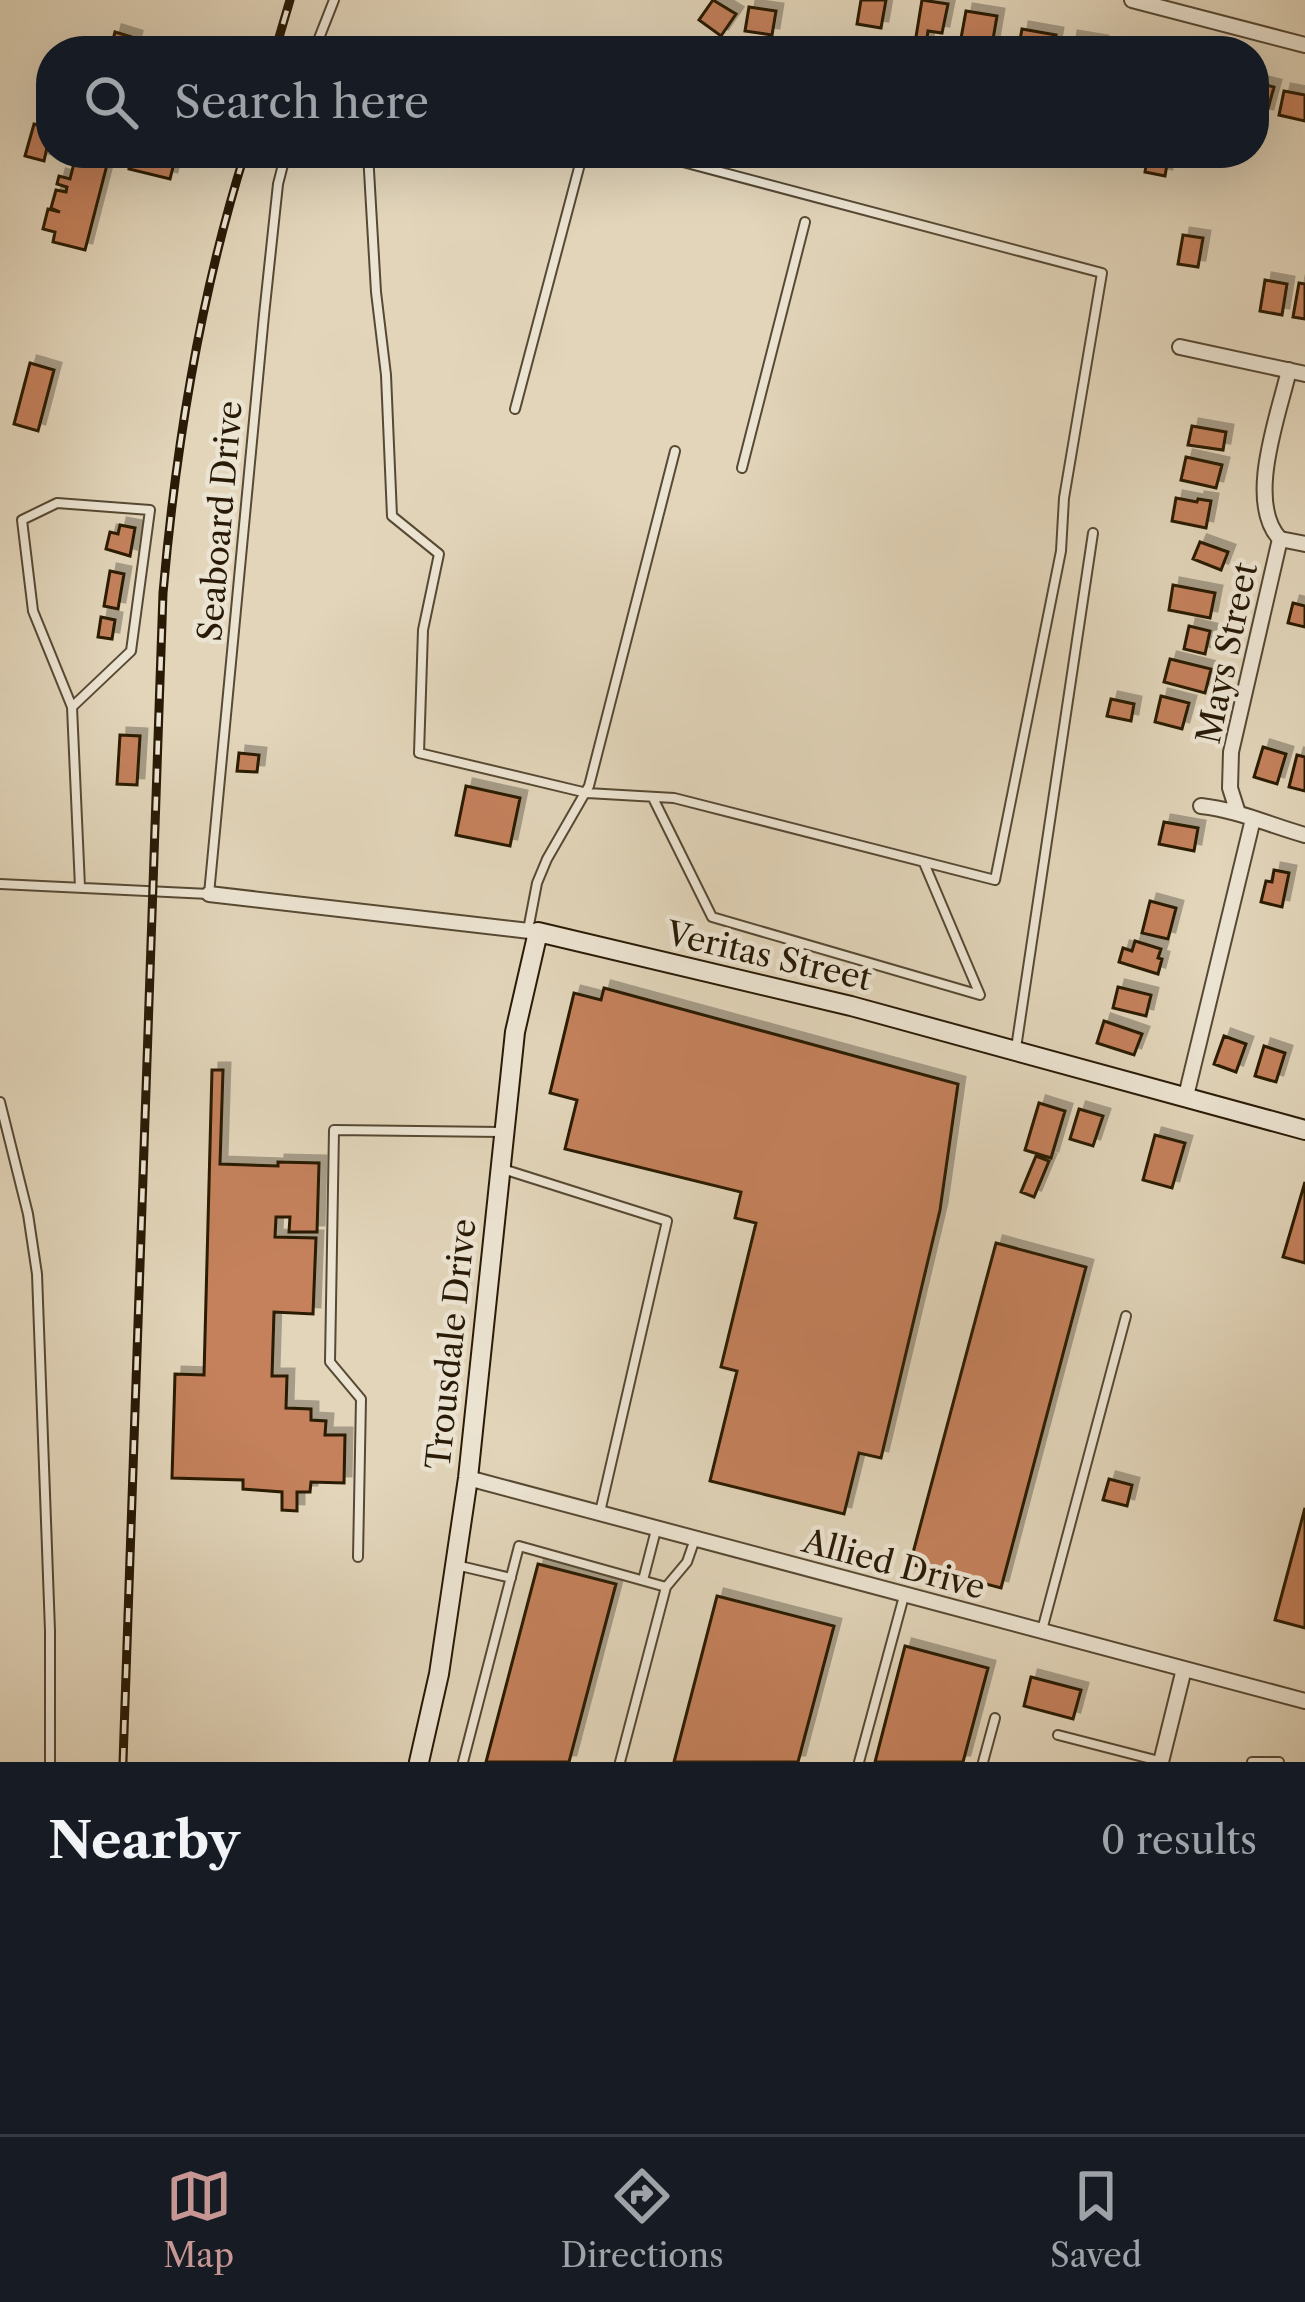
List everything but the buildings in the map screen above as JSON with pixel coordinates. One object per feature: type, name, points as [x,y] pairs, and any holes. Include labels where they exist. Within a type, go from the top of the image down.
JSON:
[{"type":"street","points":[[1132,0],[1305,45]]},
{"type":"street","points":[[1180,347],[1297,372]]},
{"type":"street","name":"Mays Street","points":[[1237,810],[1230,788],[1231,752],[1280,538],[1268,521],[1265,479],[1297,372]]},
{"type":"street","points":[[1280,538],[1305,544]]},
{"type":"street","points":[[1202,806],[1237,810],[1305,835]]},
{"type":"street","points":[[1186,1096],[1253,819]]},
{"type":"street","name":"Veritas Street","points":[[209,894],[533,932],[851,1006],[1305,1130]]},
{"type":"street","name":"Trousdale Drive","points":[[419,1762],[440,1674],[468,1478],[503,1132],[533,932]]},
{"type":"street","name":"Allied Drive","points":[[468,1478],[1305,1701]]},
{"type":"street","points":[[1162,1762],[1184,1669]]},
{"type":"lane","points":[[320,36],[334,0]]},
{"type":"lane","name":"Seaboard Drive","points":[[209,894],[282,168]]},
{"type":"lane","points":[[369,168],[392,516],[439,554],[423,630],[419,754],[586,793],[674,798],[995,880],[1061,551],[1064,498],[1102,273],[706,168]]},
{"type":"lane","points":[[515,409],[579,168]]},
{"type":"lane","points":[[742,468],[805,222]]},
{"type":"lane","points":[[533,932],[537,883],[586,793],[675,451]]},
{"type":"lane","points":[[72,707],[131,651],[150,511],[57,503],[22,520],[33,611],[72,707],[80,887]]},
{"type":"lane","points":[[1016,1050],[1094,533]]},
{"type":"lane","points":[[652,797],[712,917],[980,994],[924,862]]},
{"type":"lane","points":[[0,884],[209,894]]},
{"type":"lane","points":[[0,1102],[28,1214],[37,1274],[50,1609],[50,1762]]},
{"type":"lane","points":[[358,1556],[361,1399],[331,1362],[334,1130],[503,1132]]},
{"type":"lane","points":[[499,1168],[667,1221],[600,1514]]},
{"type":"lane","points":[[1042,1632],[1126,1316]]},
{"type":"lane","points":[[643,1580],[656,1528]]},
{"type":"lane","points":[[620,1762],[666,1587],[687,1562],[694,1539]]},
{"type":"lane","points":[[463,1762],[519,1546],[666,1587]]},
{"type":"lane","points":[[455,1565],[511,1578]]},
{"type":"lane","points":[[859,1762],[904,1595]]},
{"type":"lane","points":[[983,1762],[995,1718]]},
{"type":"lane","points":[[1058,1736],[1162,1762]]},
{"type":"lane","points":[[1252,1762],[1279,1762]]},
{"type":"railway","points":[[279,36],[290,0]]},
{"type":"railway","points":[[123,1762],[163,593],[192,371],[241,168]]}]
